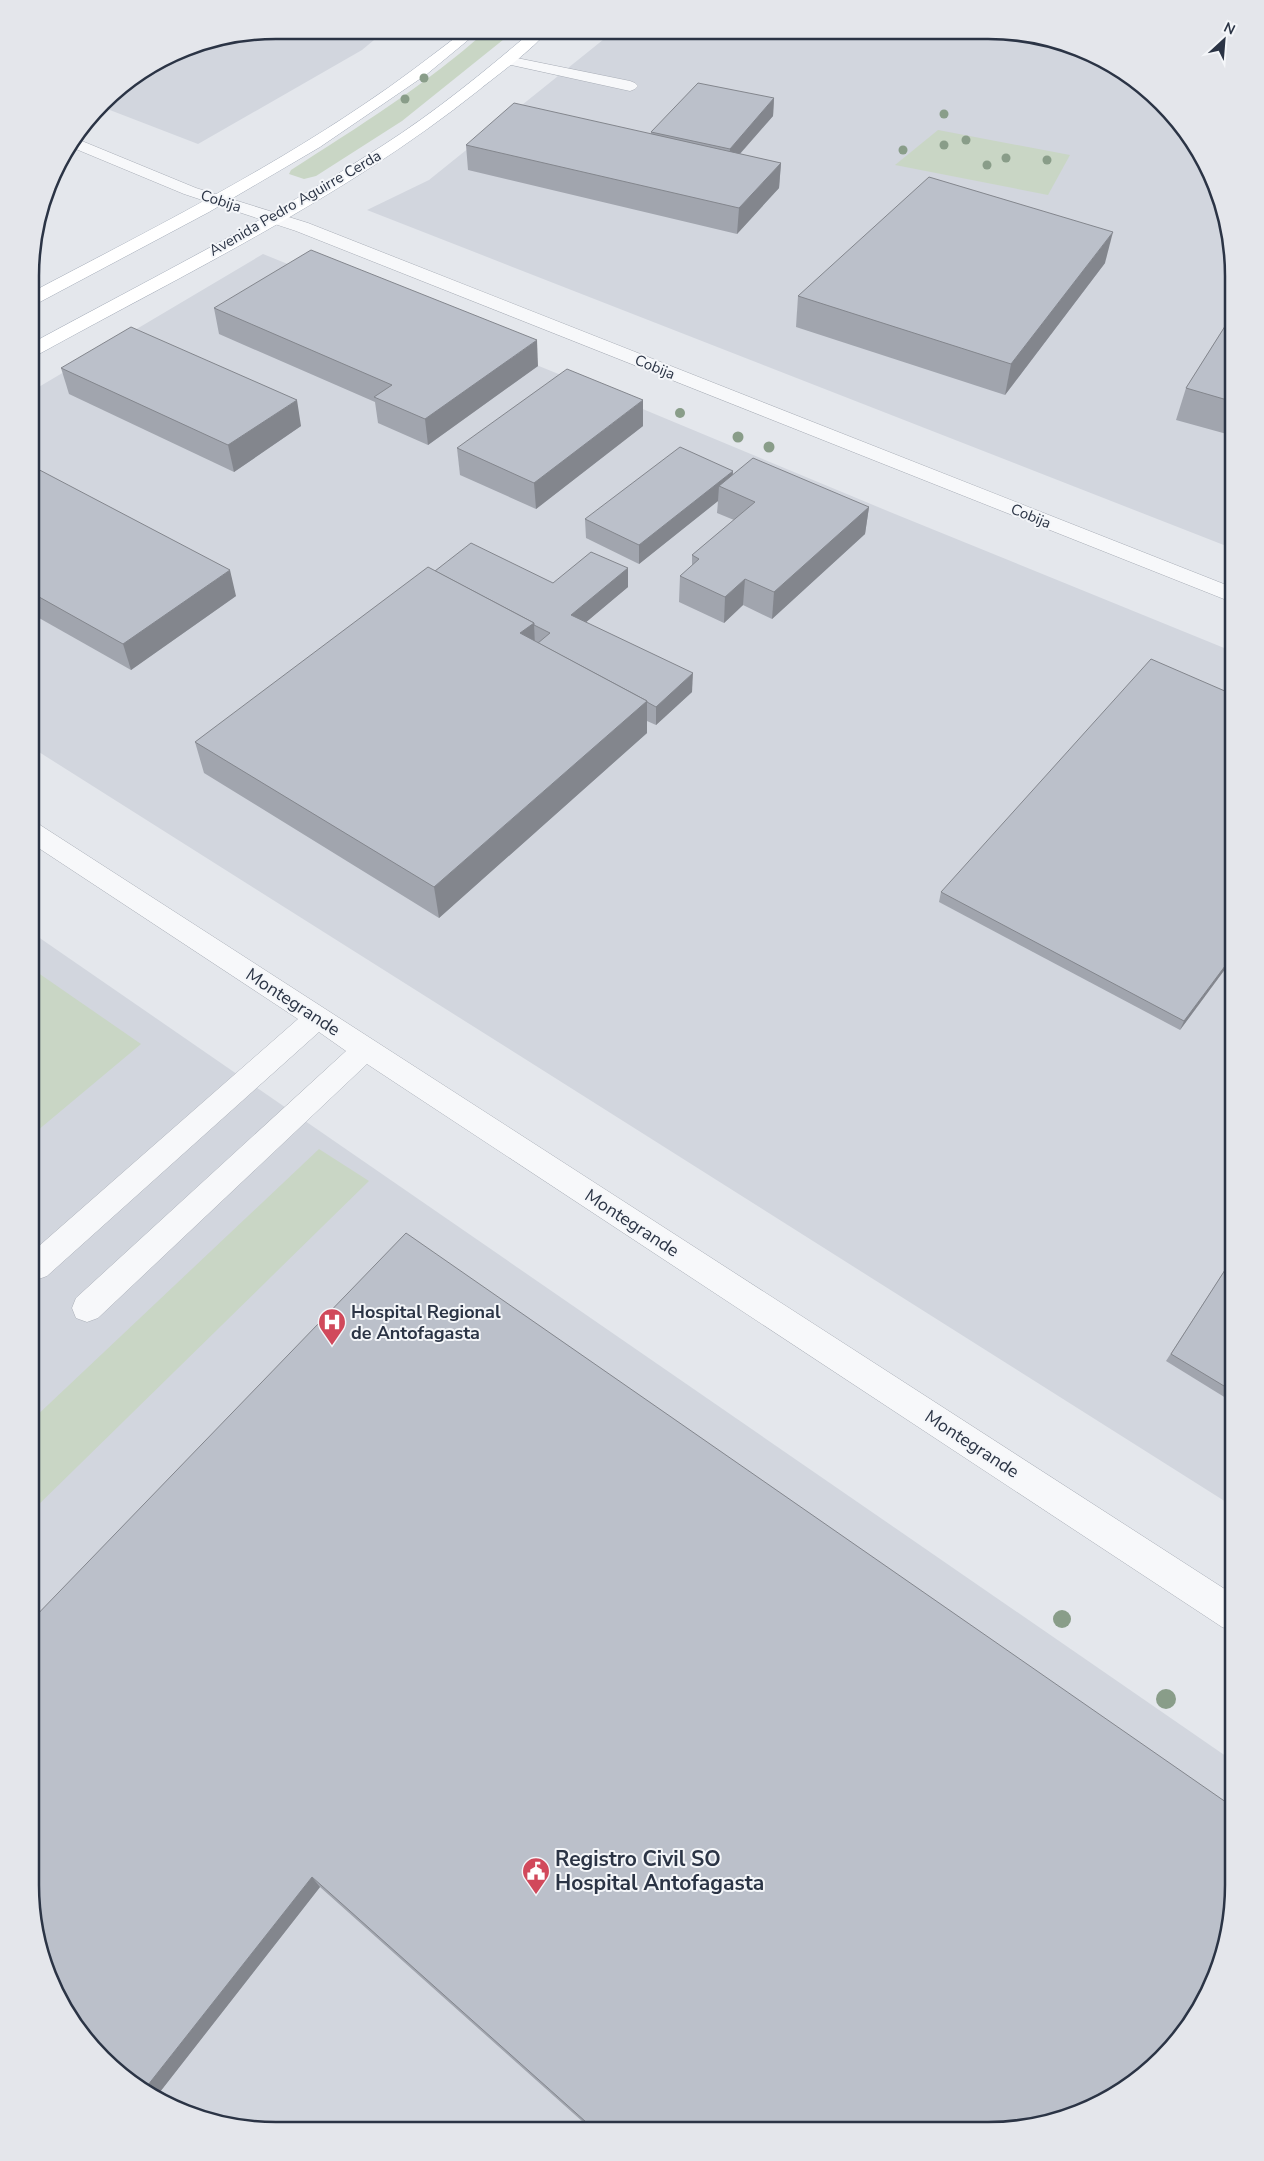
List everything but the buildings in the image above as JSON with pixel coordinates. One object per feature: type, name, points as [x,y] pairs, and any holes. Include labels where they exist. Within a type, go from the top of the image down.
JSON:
[{"type":"main road","points":[[39,295],[219,201],[266,174],[432,65],[463,39]]},
{"type":"main road","name":"Avenida Pedro Aguirre Cerda","points":[[39,346],[273,218],[388,149],[483,80],[531,39]]},
{"type":"street","points":[[506,60],[630,86]]},
{"type":"street","name":"Cobija","points":[[78,145],[190,191],[311,230],[1225,592]]},
{"type":"street","name":"Montegrande","points":[[39,836],[1225,1609]]},
{"type":"street","points":[[39,1264],[317,1018]]},
{"type":"street","points":[[88,1308],[366,1049]]},
{"type":"shaded area","points":[[261,39],[375,39],[362,50],[198,144],[107,109],[144,79],[171,63],[200,51],[230,43]]},
{"type":"shaded area","points":[[604,39],[1003,39],[1034,43],[1064,51],[1093,63],[1120,79],[1156,108],[1185,144],[1201,171],[1213,200],[1221,230],[1225,261],[1225,545],[367,210],[429,180]]},
{"type":"shaded area","points":[[263,254],[1225,648],[1225,1501],[39,752],[39,387]]},
{"type":"shaded area","name":"Hospital Regional de Antofagasta","points":[[39,938],[1225,1755],[1224,1910],[998,2122],[261,2122],[245,2120],[200,2110],[171,2098],[144,2082],[108,2053],[79,2017],[70,2002],[41,1918],[39,1900]]},
{"type":"green space","points":[[476,39],[504,39],[402,121],[316,176],[304,179],[289,174],[291,170],[416,87]]},
{"type":"green space","points":[[938,130],[1070,155],[1048,195],[895,165]]},
{"type":"green space","points":[[39,974],[141,1044],[39,1129]]},
{"type":"green space","points":[[319,1149],[369,1181],[39,1504],[39,1413]]},
{"type":"place","name":"Hospital Regional de Antofagasta","points":[[332,1346]]},
{"type":"place","name":"Registro Civil SO Hospital Antofagasta","points":[[536,1895]]}]
